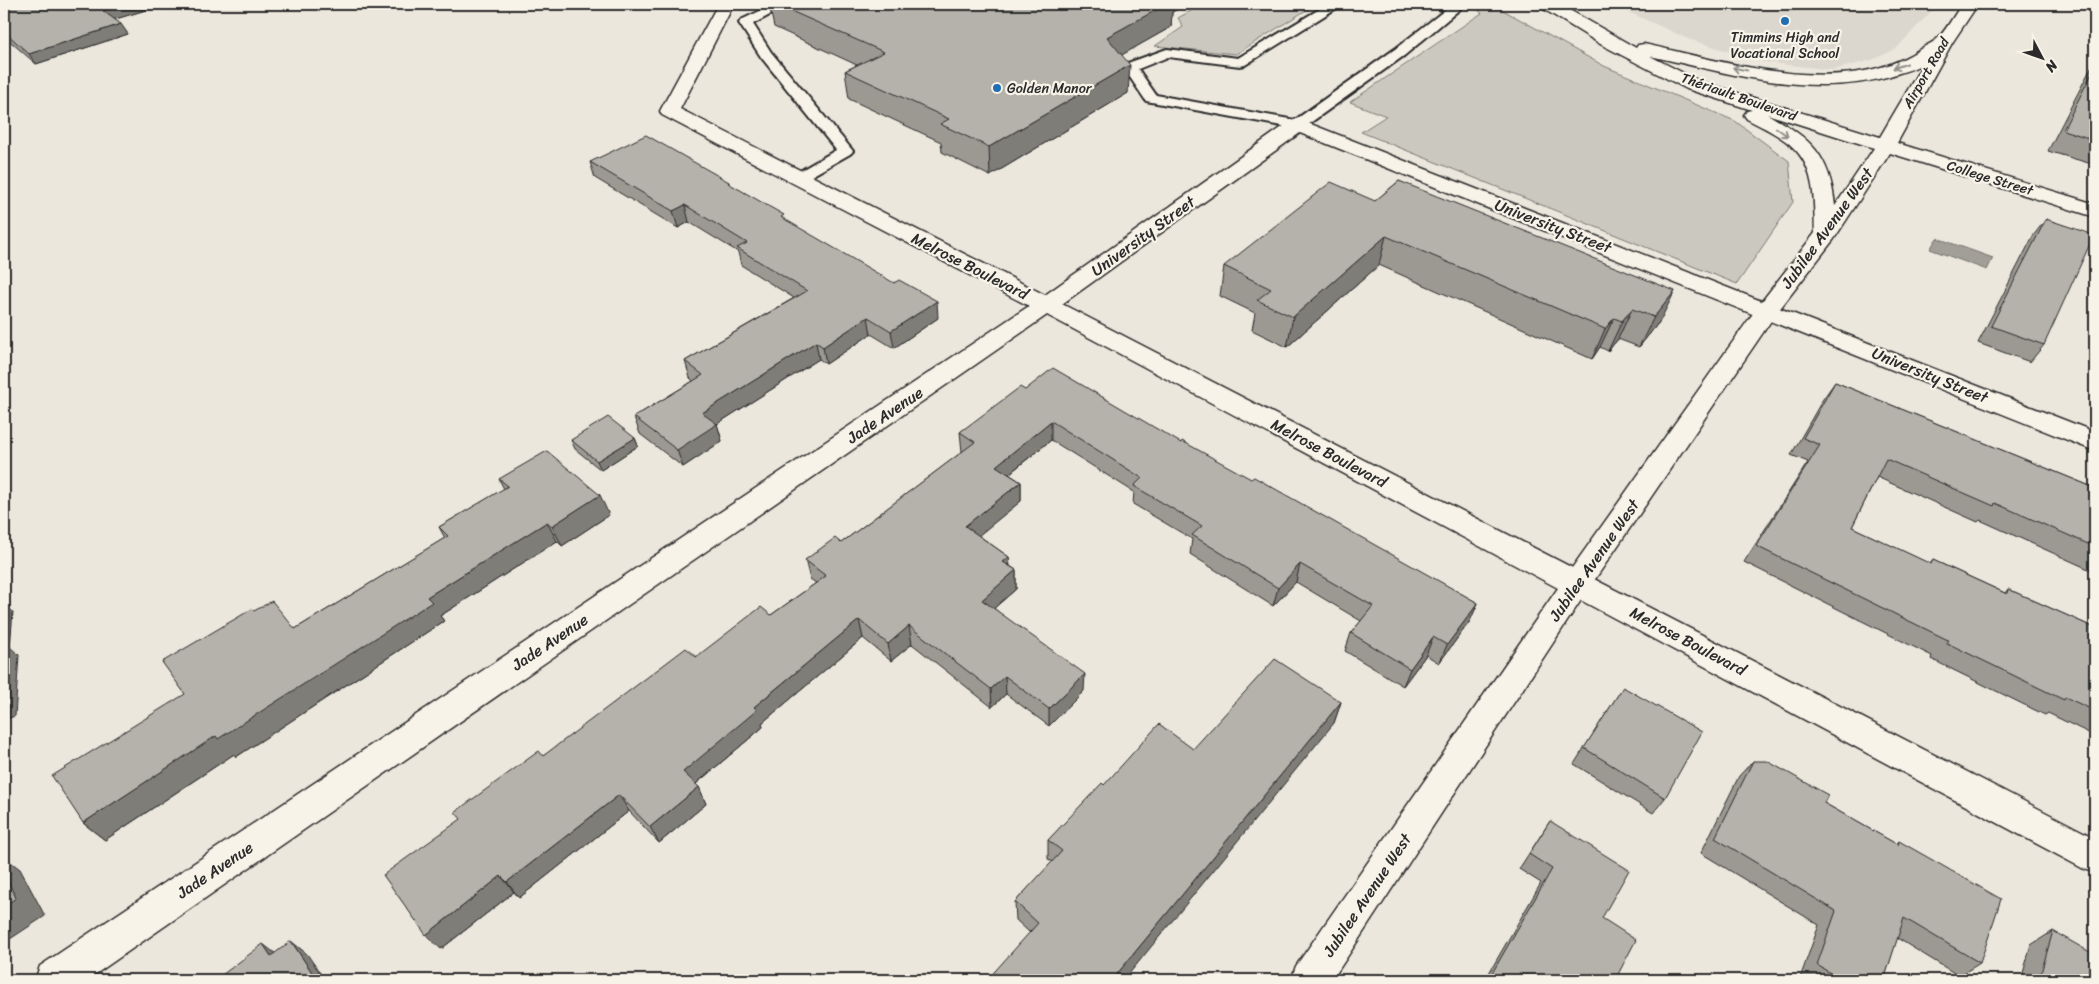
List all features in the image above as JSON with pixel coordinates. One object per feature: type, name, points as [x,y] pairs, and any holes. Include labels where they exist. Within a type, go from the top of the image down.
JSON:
[{"type":"street","name":"Melrose Boulevard","points":[[726,4],[668,111],[1046,305],[2095,856]]},
{"type":"street","name":"Thériault Boulevard","points":[[1548,4],[1608,41],[1693,85],[1886,145]]},
{"type":"street","name":"Airport Road","points":[[1886,145],[1943,43],[1970,4]]},
{"type":"street","points":[[1608,41],[1774,76],[1814,81],[1870,76],[1905,65],[1943,43]]},
{"type":"street","points":[[1693,85],[1774,125],[1806,149],[1820,177],[1824,194],[1826,234]]},
{"type":"street","name":"University Street","points":[[1046,305],[1298,125],[2095,442]]},
{"type":"street","name":"College Street","points":[[1886,145],[2095,211]]},
{"type":"street","name":"Jubilee Avenue West","points":[[1310,980],[1577,583],[1767,310],[1826,234],[1886,145]]},
{"type":"street","name":"Jade Avenue","points":[[54,980],[1046,305]]},
{"type":"lane","points":[[784,4],[746,23],[766,54],[845,151],[799,178]]},
{"type":"lane","points":[[1336,4],[1240,62],[1167,53],[1130,67],[1151,98],[1298,125],[1400,52],[1454,9],[1439,4]]},
{"type":"shaded area","points":[[1203,4],[1316,4],[1236,54],[1155,46],[1183,27],[1178,18]]},
{"type":"shaded area","points":[[1470,4],[1492,4],[1604,66],[1735,121],[1789,161],[1793,202],[1737,284],[1361,132],[1386,116],[1350,102],[1482,13]]},
{"type":"shaded area","name":"Timmins High and Vocational School","points":[[1611,4],[1938,4],[1896,49],[1872,60],[1833,70],[1764,62],[1688,39]]},
{"type":"shaded area","points":[[1937,238],[1993,258],[1987,270],[1930,249]]},
{"type":"building","points":[[4,4],[126,4],[103,11],[121,24],[29,54],[4,31]]},
{"type":"building","name":"Golden Manor","points":[[775,4],[1167,4],[1107,37],[1130,65],[989,147],[940,124],[949,119],[845,71],[884,52]]},
{"type":"building","points":[[2095,67],[2095,140],[2063,130]]},
{"type":"building","points":[[646,135],[729,182],[784,215],[781,217],[894,283],[899,280],[937,301],[891,331],[868,317],[823,347],[816,342],[702,413],[717,424],[677,450],[634,417],[703,375],[685,361],[807,291],[737,248],[747,243],[685,205],[673,211],[590,162]]},
{"type":"building","points":[[1399,181],[1675,291],[1654,317],[1632,309],[1622,321],[1614,318],[1605,329],[1386,236],[1293,317],[1257,300],[1271,289],[1224,266],[1331,182],[1375,201]]},
{"type":"building","points":[[2046,219],[2094,235],[2044,345],[1991,326]]},
{"type":"building","points":[[1053,368],[1181,443],[1182,441],[1251,479],[1254,477],[1478,603],[1447,645],[1433,637],[1410,669],[1351,633],[1373,606],[1300,564],[1278,588],[1192,535],[1202,526],[1134,486],[1142,478],[1051,421],[996,466],[1021,482],[965,526],[1009,557],[1003,562],[1016,570],[982,600],[1085,674],[1049,709],[1005,676],[991,689],[909,626],[888,644],[859,620],[754,707],[757,710],[683,772],[699,787],[650,827],[619,795],[507,882],[501,876],[426,935],[383,875],[461,819],[455,812],[539,751],[543,756],[686,648],[696,657],[761,607],[771,615],[826,576],[805,560],[835,538],[841,543],[975,442],[960,432],[1020,387],[1025,390]]},
{"type":"building","points":[[1835,382],[2095,488],[2095,547],[1995,503],[1994,506],[1886,459],[1852,527],[1931,564],[1933,560],[2007,594],[2008,589],[2095,628],[2095,711],[2065,697],[2064,700],[1947,643],[1948,640],[1756,546],[1820,445],[1803,438]]},
{"type":"building","points":[[608,417],[635,438],[597,461],[571,440]]},
{"type":"building","points":[[547,451],[600,495],[552,526],[547,522],[427,597],[432,602],[218,739],[216,736],[83,823],[52,776],[185,694],[162,662],[252,609],[254,611],[272,601],[295,629],[448,536],[439,527],[508,486],[499,479]]},
{"type":"building","points":[[1275,659],[1341,702],[1112,980],[987,980],[1038,923],[1015,902],[1062,851],[1048,840],[1102,783],[1104,785],[1159,724],[1193,749]]},
{"type":"building","points":[[1623,687],[1702,732],[1665,798],[1584,748]]},
{"type":"building","points":[[1753,761],[1767,761],[1828,795],[1824,803],[1898,845],[1899,841],[2001,899],[1980,963],[1904,918],[1884,980],[1842,980],[1817,965],[1836,911],[1715,838]]},
{"type":"building","points":[[1550,821],[1629,870],[1602,918],[1636,940],[1615,980],[1499,980],[1491,975],[1552,869],[1529,854]]},
{"type":"building","points":[[4,873],[16,898],[4,906]]},
{"type":"building","points":[[2053,931],[2095,955],[2095,980],[2039,980]]},
{"type":"building","points":[[291,941],[317,980],[220,980],[218,978],[263,944],[271,956]]},
{"type":"place","name":"Timmins High and Vocational School","points":[[1785,21]]},
{"type":"place","name":"Golden Manor","points":[[997,88]]}]
